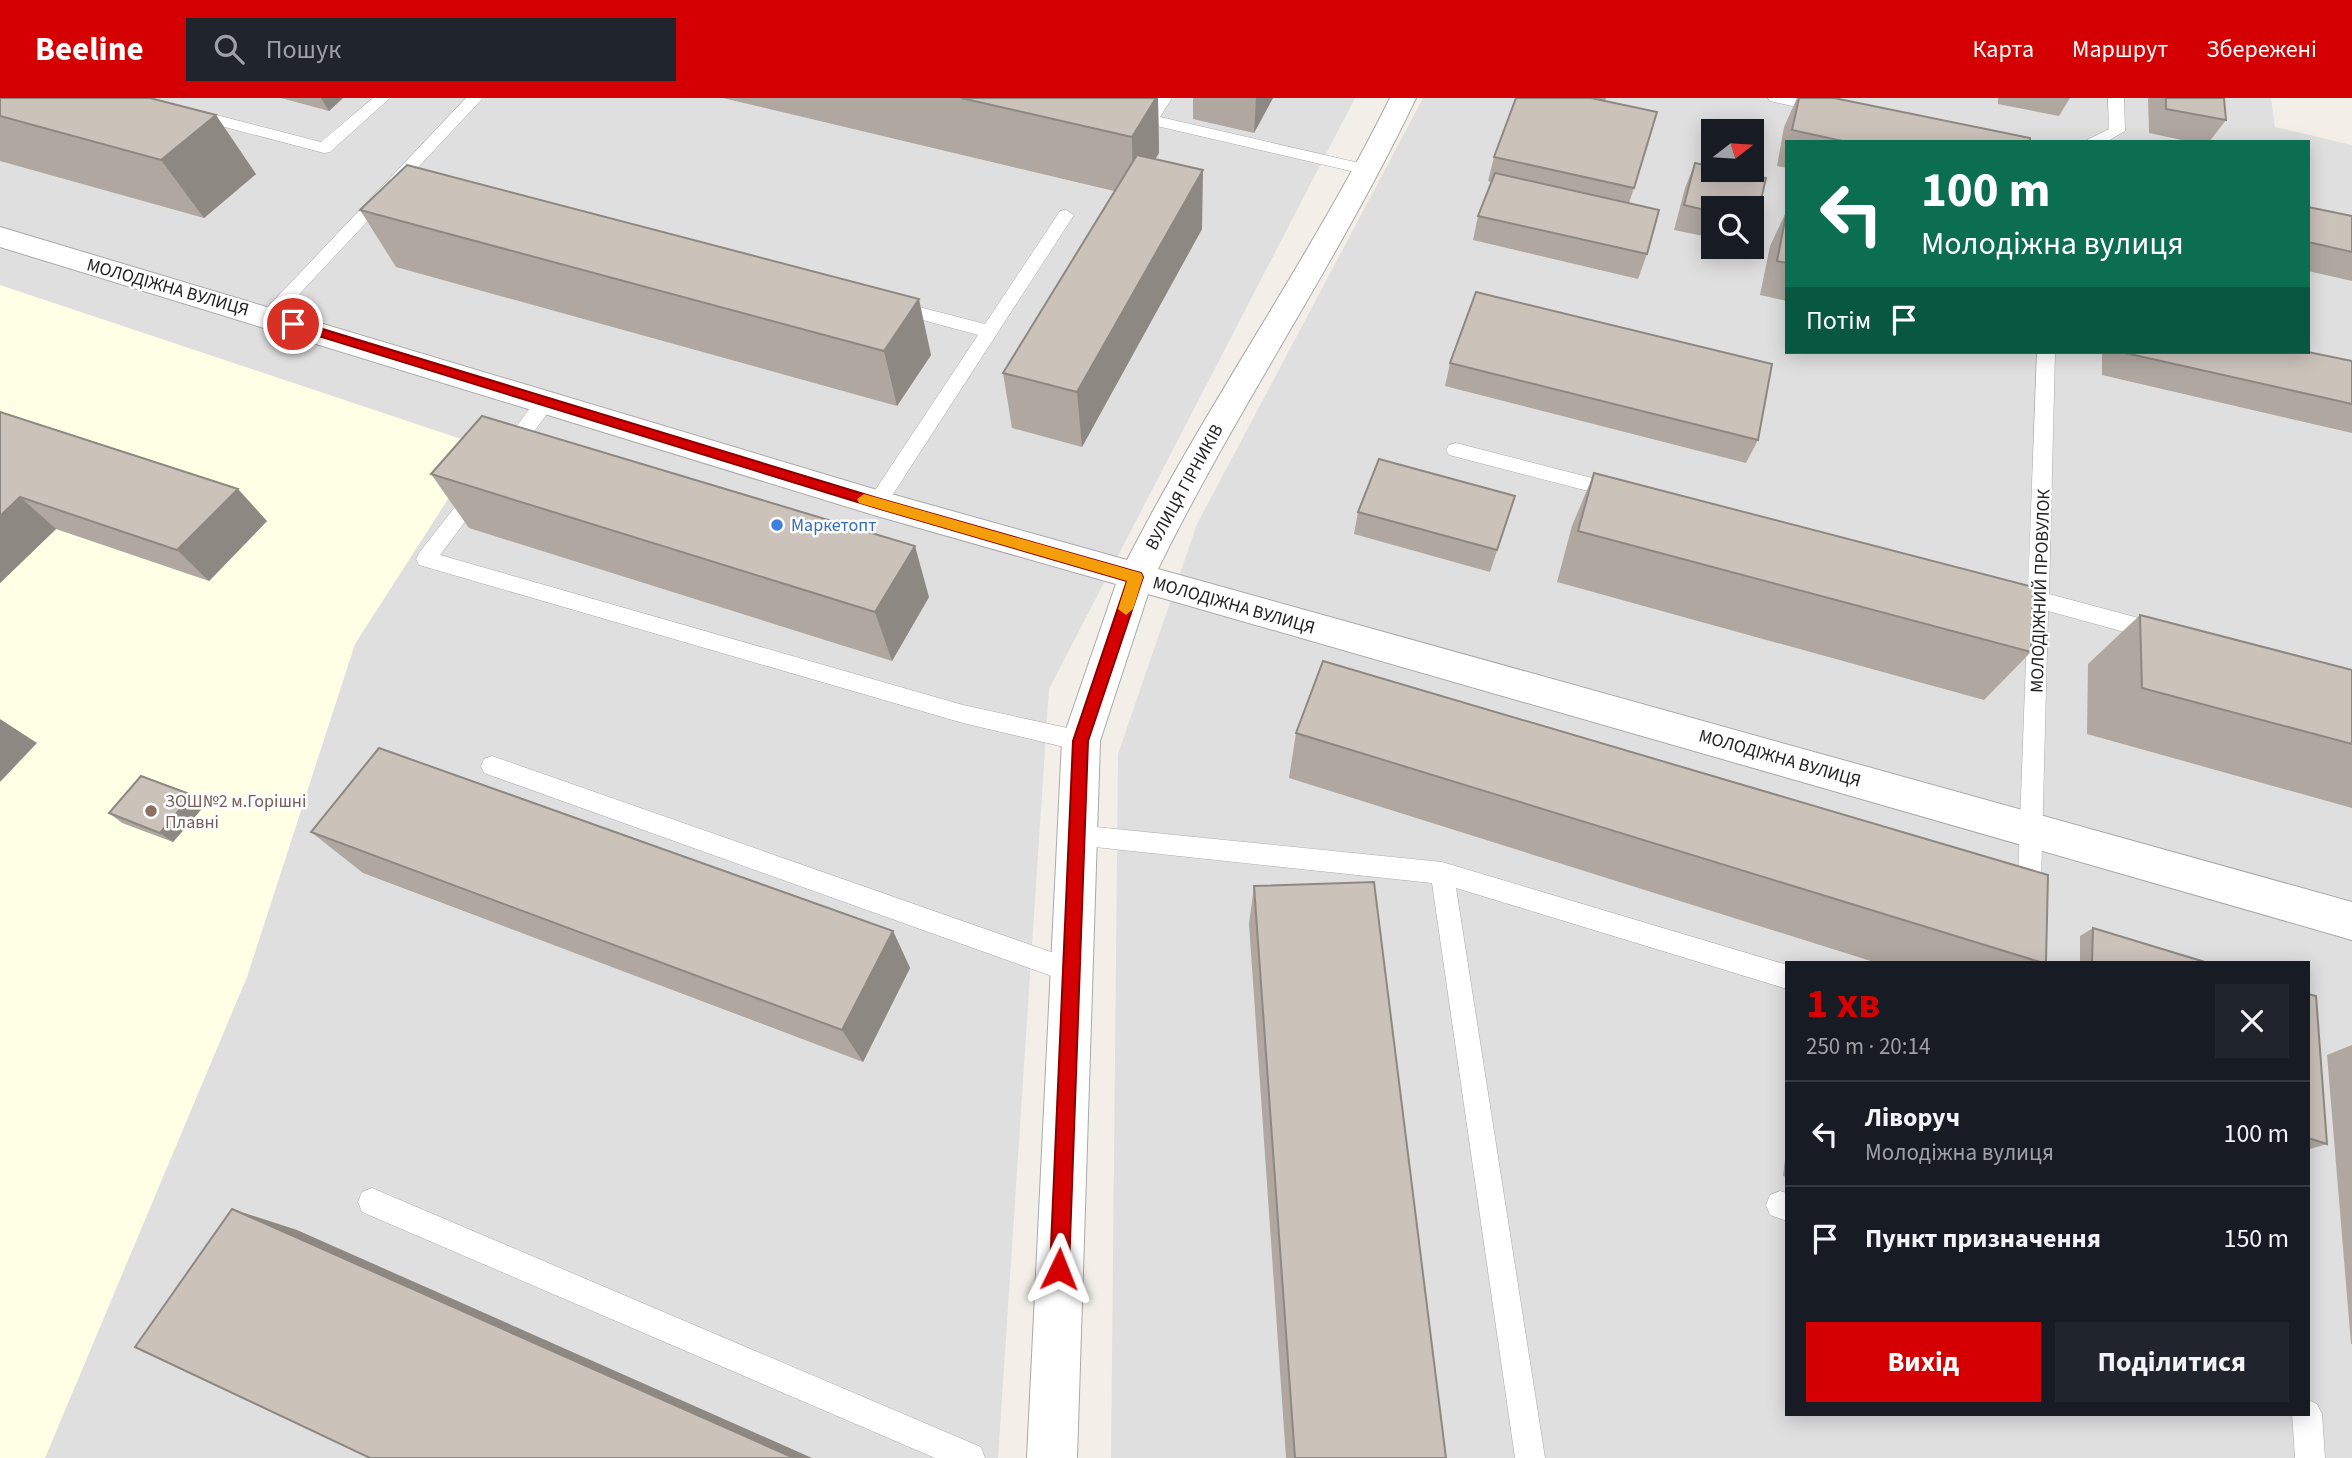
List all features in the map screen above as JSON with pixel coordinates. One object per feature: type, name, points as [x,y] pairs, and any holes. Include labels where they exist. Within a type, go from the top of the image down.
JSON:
[{"type":"street","name":"ВУЛИЦЯ ГІРНИКІВ","points":[[1052,1458],[1080,741],[1136,577],[1177,496],[1368,170],[1403,98]]},
{"type":"street","name":"МОЛОДІЖНА ВУЛИЦЯ","points":[[0,237],[877,503],[2352,921]]},
{"type":"lane","points":[[181,111],[324,148],[382,98]]},
{"type":"lane","points":[[268,317],[475,98]]},
{"type":"lane","points":[[1164,98],[1144,119],[1368,170]]},
{"type":"lane","points":[[1776,98],[1844,113]]},
{"type":"lane","points":[[2096,140],[2117,131],[2116,98]]},
{"type":"lane","points":[[877,503],[1066,215]]},
{"type":"lane","points":[[870,301],[990,332]]},
{"type":"lane","name":"МОЛОДІЖНИЙ ПРОВУЛОК","points":[[2027,961],[2046,354]]},
{"type":"lane","points":[[546,401],[426,559],[963,714],[1080,741]]},
{"type":"lane","points":[[1456,450],[1642,498]]},
{"type":"lane","points":[[1986,587],[2183,639]]},
{"type":"lane","points":[[492,766],[1071,971]]},
{"type":"lane","points":[[1076,835],[1442,873],[1785,976]]},
{"type":"lane","points":[[1442,873],[1530,1458]]},
{"type":"lane","points":[[372,1202],[970,1458]]},
{"type":"lane","points":[[2307,1416],[2310,1458]]},
{"type":"shaded area","points":[[0,98],[1355,98],[1049,689],[998,1458],[0,1458]]},
{"type":"shaded area","points":[[1423,98],[2271,98],[2275,127],[2352,145],[2352,1458],[1111,1458],[1118,754],[1197,524]]},
{"type":"shaded area","name":"ЗОШ№2 м.Горішні Плавні","points":[[0,285],[482,446],[355,644],[247,977],[45,1458],[0,1458]]},
{"type":"building","points":[[0,98],[150,98],[216,115],[161,160],[0,116]]},
{"type":"building","points":[[961,98],[1156,98],[1132,137]]},
{"type":"building","points":[[1516,98],[1591,98],[1657,112],[1634,188],[1494,157]]},
{"type":"building","points":[[1799,98],[1834,98],[2030,140],[1838,140],[1792,130]]},
{"type":"building","points":[[2166,98],[2224,98],[2226,120],[2166,109]]},
{"type":"building","points":[[1137,155],[1203,170],[1077,392],[1003,373]]},
{"type":"building","points":[[1695,163],[1701,164],[1701,182],[1764,182],[1766,178],[1762,196],[1701,196],[1701,209],[1684,205]]},
{"type":"building","points":[[407,165],[919,299],[884,351],[360,210]]},
{"type":"building","points":[[1495,173],[1659,210],[1647,254],[1478,216]]},
{"type":"building","points":[[2310,207],[2352,216],[2352,252],[2310,242]]},
{"type":"building","points":[[1785,220],[1785,263],[1777,261]]},
{"type":"building","points":[[1476,292],[1772,364],[1758,440],[1450,363]]},
{"type":"building","points":[[2310,352],[2352,361],[2352,404],[2130,354]]},
{"type":"building","points":[[0,412],[238,489],[177,550],[20,497],[0,516]]},
{"type":"building","points":[[482,416],[915,546],[875,612],[431,474]]},
{"type":"building","points":[[1379,459],[1515,496],[1497,550],[1358,512]]},
{"type":"building","points":[[1594,473],[2033,587],[2031,652],[1578,531]]},
{"type":"building","points":[[2140,615],[2352,670],[2352,744],[2142,688]]},
{"type":"building","points":[[1323,661],[2048,875],[2046,961],[2037,961],[1296,733]]},
{"type":"building","points":[[379,748],[893,931],[842,1030],[311,832]]},
{"type":"building","points":[[141,776],[192,795],[160,833],[109,813]]},
{"type":"building","points":[[1374,882],[1446,1458],[1295,1458],[1254,886]]},
{"type":"building","points":[[2093,928],[2202,961],[2092,961]]},
{"type":"building","points":[[2310,994],[2316,996],[2327,1144],[2310,1139]]},
{"type":"building","points":[[232,1209],[794,1458],[370,1458],[135,1347]]},
{"type":"slow traffic","points":[[864,499],[1136,577],[1126,609]]},
{"type":"place","name":"Маркетопт","points":[[777,525]]},
{"type":"place","name":"ЗОШ№2 м.Горішні Плавні","points":[[151,811]]},
{"type":"route","points":[[293,324],[877,503],[1136,577],[1080,741],[1059,1269]]}]
